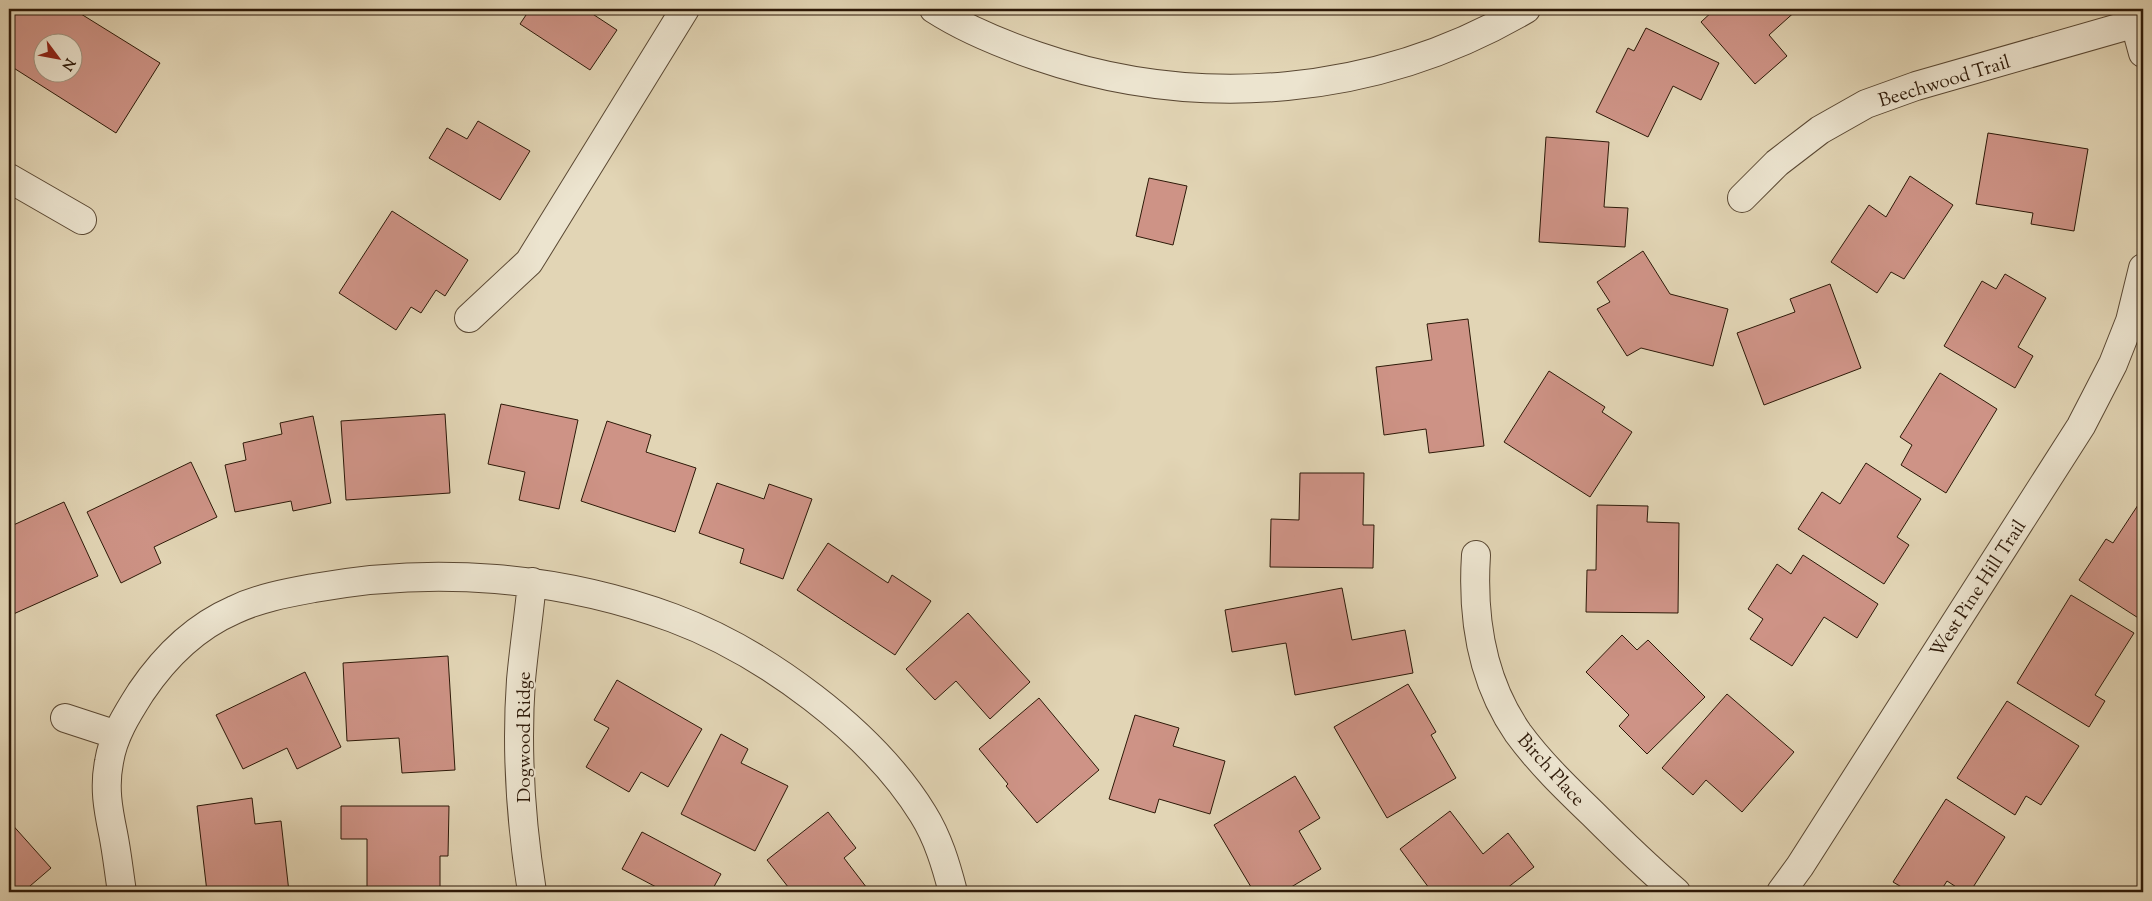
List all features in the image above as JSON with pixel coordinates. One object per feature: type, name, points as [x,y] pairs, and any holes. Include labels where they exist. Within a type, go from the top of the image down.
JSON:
[{"type":"street","points":[[469,318],[529,262],[685,9]]},
{"type":"street","points":[[934,9],[1009,46],[1072,68],[1120,79],[1195,89],[1251,90],[1339,80],[1392,67],[1463,42],[1526,9]]},
{"type":"street","points":[[2137,18],[2143,53]]},
{"type":"street","name":"Beechwood Trail","points":[[1742,198],[1777,163],[1820,130],[1866,104],[1916,86],[2137,18]]},
{"type":"street","points":[[9,178],[82,220]]},
{"type":"street","name":"West Pine Hill Trail","points":[[1781,892],[1800,866],[2080,426],[2113,364],[2130,321],[2143,268]]},
{"type":"street","name":"Birch Place","points":[[1476,555],[1475,600],[1477,627],[1482,649],[1496,691],[1517,731],[1530,749],[1566,788],[1676,892]]},
{"type":"street","points":[[122,892],[113,834],[107,810],[106,785],[109,760],[117,735],[127,714],[156,671],[173,652],[212,621],[234,609],[281,594],[357,580],[436,576],[532,582],[604,595],[674,618],[720,639],[791,682],[823,706],[871,750],[910,794],[925,817],[937,842],[953,892]]},
{"type":"street","name":"Dogwood Ridge","points":[[532,582],[521,680],[520,746],[525,846],[532,892]]},
{"type":"street","points":[[65,718],[117,735]]},
{"type":"building","points":[[9,9],[73,9],[160,63],[116,133],[36,82],[82,82],[82,32],[32,32],[32,80],[9,65]]},
{"type":"building","points":[[530,9],[585,9],[617,30],[590,70],[520,24]]},
{"type":"building","points":[[1715,9],[1798,9],[1769,35],[1787,56],[1755,84],[1701,22]]},
{"type":"building","points":[[1646,28],[1719,63],[1701,100],[1673,86],[1648,137],[1596,112],[1628,48],[1634,51]]},
{"type":"building","points":[[478,121],[530,151],[500,200],[429,158],[447,128],[467,139]]},
{"type":"building","points":[[1988,133],[2088,149],[2074,231],[2031,224],[2033,213],[1976,204]]},
{"type":"building","points":[[1546,137],[1609,142],[1604,207],[1628,208],[1625,247],[1539,242]]},
{"type":"building","points":[[1910,176],[1953,205],[1904,279],[1891,272],[1877,293],[1831,262],[1869,205],[1886,217]]},
{"type":"building","points":[[1149,178],[1187,186],[1173,245],[1136,236]]},
{"type":"building","points":[[392,211],[468,260],[445,296],[436,290],[421,313],[411,307],[396,330],[339,293]]},
{"type":"building","points":[[1643,251],[1670,294],[1728,309],[1713,366],[1641,348],[1627,356],[1597,309],[1610,302],[1597,282]]},
{"type":"building","points":[[2005,274],[2046,298],[2018,347],[2033,356],[2015,388],[1944,346],[1982,281],[1996,289]]},
{"type":"building","points":[[1830,284],[1861,368],[1764,405],[1737,333],[1795,312],[1790,299]]},
{"type":"building","points":[[1468,319],[1484,446],[1429,453],[1426,429],[1384,435],[1376,367],[1432,360],[1427,324]]},
{"type":"building","points":[[1549,371],[1605,407],[1602,412],[1632,432],[1590,497],[1504,442]]},
{"type":"building","points":[[1940,373],[1997,409],[1946,493],[1901,465],[1912,445],[1900,437]]},
{"type":"building","points":[[501,404],[578,420],[559,509],[519,500],[525,472],[488,464]]},
{"type":"building","points":[[445,414],[450,493],[346,500],[341,421]]},
{"type":"building","points":[[313,416],[331,503],[293,511],[291,501],[235,512],[225,465],[246,460],[243,443],[282,434],[280,423]]},
{"type":"building","points":[[607,421],[651,435],[646,452],[696,468],[675,532],[581,501]]},
{"type":"building","points":[[191,462],[217,517],[154,547],[161,563],[121,583],[87,512]]},
{"type":"building","points":[[1866,463],[1921,499],[1897,537],[1909,545],[1884,584],[1798,529],[1822,492],[1840,504]]},
{"type":"building","points":[[1300,473],[1364,473],[1363,525],[1374,525],[1373,568],[1270,567],[1271,519],[1299,520]]},
{"type":"building","points":[[717,483],[764,499],[769,484],[812,499],[783,579],[740,563],[744,549],[699,533]]},
{"type":"building","points":[[2142,499],[2143,621],[2079,580],[2106,539],[2113,543]]},
{"type":"building","points":[[64,502],[98,576],[9,616],[9,527]]},
{"type":"building","points":[[1597,505],[1648,506],[1647,522],[1679,523],[1678,613],[1586,612],[1587,570],[1596,570]]},
{"type":"building","points":[[828,543],[888,583],[892,575],[931,601],[895,655],[797,590]]},
{"type":"building","points":[[1803,555],[1878,604],[1857,638],[1824,617],[1792,666],[1750,639],[1763,619],[1748,609],[1777,564],[1791,574]]},
{"type":"building","points":[[1342,588],[1352,640],[1405,630],[1413,673],[1295,695],[1286,643],[1232,652],[1225,610]]},
{"type":"building","points":[[2071,595],[2134,633],[2095,695],[2105,701],[2089,727],[2017,683]]},
{"type":"building","points":[[968,613],[1030,682],[990,719],[956,681],[935,700],[906,669]]},
{"type":"building","points":[[1622,635],[1637,650],[1648,640],[1705,697],[1647,754],[1619,726],[1629,715],[1586,672]]},
{"type":"building","points":[[448,656],[455,770],[402,773],[399,738],[347,741],[343,663]]},
{"type":"building","points":[[305,672],[341,747],[297,769],[287,748],[243,769],[216,715]]},
{"type":"building","points":[[617,680],[702,729],[668,787],[641,772],[629,792],[586,767],[609,728],[594,720]]},
{"type":"building","points":[[1408,684],[1436,732],[1431,735],[1456,778],[1387,818],[1334,727]]},
{"type":"building","points":[[1727,694],[1794,752],[1742,812],[1706,780],[1693,795],[1662,768]]},
{"type":"building","points":[[1039,698],[1099,770],[1037,823],[1006,786],[1008,784],[979,749]]},
{"type":"building","points":[[2007,701],[2079,746],[2041,805],[2026,796],[2015,815],[1957,778]]},
{"type":"building","points":[[1135,715],[1179,728],[1173,746],[1225,761],[1210,814],[1159,799],[1155,813],[1109,799]]},
{"type":"building","points":[[721,734],[748,749],[741,763],[788,786],[755,851],[681,814]]},
{"type":"building","points":[[1295,776],[1320,818],[1299,831],[1321,869],[1283,892],[1254,892],[1214,825]]},
{"type":"building","points":[[252,798],[255,824],[281,821],[289,892],[207,892],[197,806]]},
{"type":"building","points":[[1946,799],[2005,837],[1970,892],[1964,892],[1947,881],[1940,892],[1910,892],[1893,882]]},
{"type":"building","points":[[341,806],[449,806],[448,856],[440,856],[440,892],[367,892],[367,839],[341,839]]},
{"type":"building","points":[[1450,811],[1483,854],[1508,833],[1534,867],[1502,892],[1432,892],[1400,849]]},
{"type":"building","points":[[828,812],[856,848],[844,858],[870,892],[792,892],[767,860]]},
{"type":"building","points":[[9,821],[51,868],[23,892],[9,892]]},
{"type":"building","points":[[642,832],[721,874],[711,892],[655,892],[658,888],[622,869]]}]
